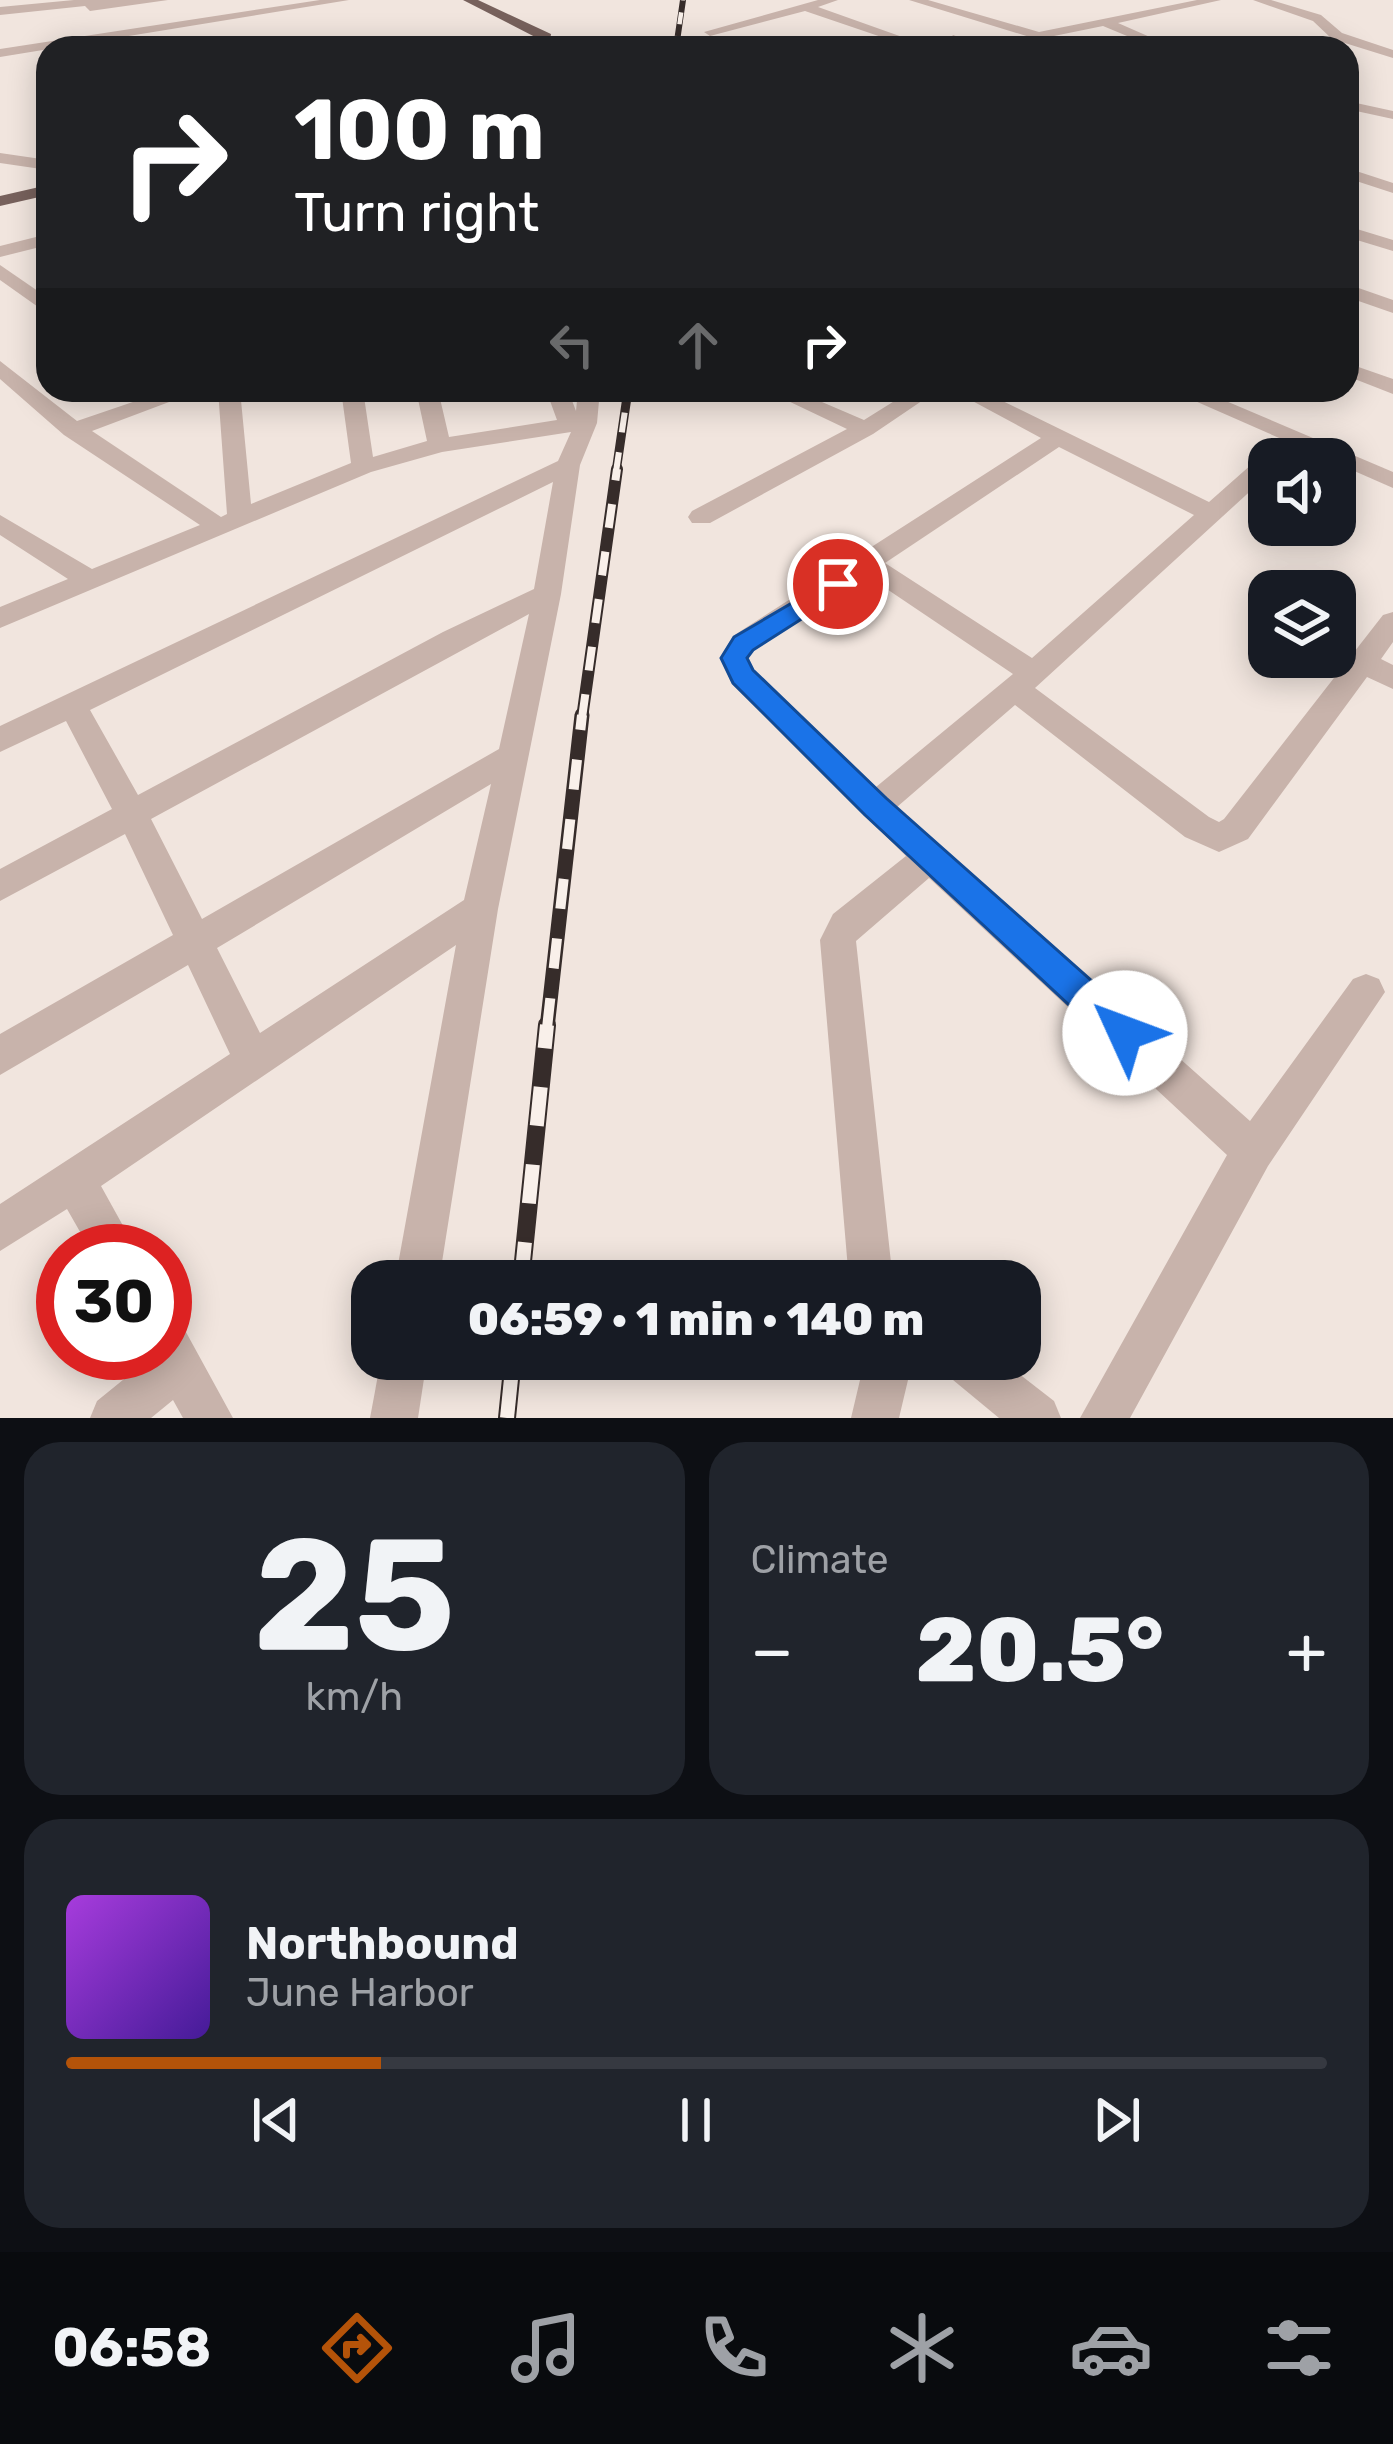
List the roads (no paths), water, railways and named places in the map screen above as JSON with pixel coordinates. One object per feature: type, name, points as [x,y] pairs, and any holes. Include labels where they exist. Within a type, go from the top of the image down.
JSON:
[{"type":"main road","points":[[469,0],[545,36]]},
{"type":"main road","points":[[0,201],[36,193]]},
{"type":"street","points":[[0,11],[161,0]]},
{"type":"street","points":[[90,3],[89,21],[269,0]]},
{"type":"street","points":[[106,36],[343,0]]},
{"type":"street","points":[[710,32],[832,0]]},
{"type":"street","points":[[915,0],[1042,35],[1216,0]]},
{"type":"street","points":[[1075,0],[1093,4]]},
{"type":"street","points":[[1259,0],[1318,18],[1337,36]]},
{"type":"street","points":[[805,7],[891,36]]},
{"type":"street","points":[[770,17],[789,23]]},
{"type":"street","points":[[1103,22],[1138,36]]},
{"type":"street","points":[[1359,43],[1393,54]]},
{"type":"street","points":[[0,52],[36,47]]},
{"type":"street","points":[[0,158],[36,163]]},
{"type":"street","points":[[1359,177],[1393,188]]},
{"type":"street","points":[[1359,235],[1393,246]]},
{"type":"street","points":[[0,252],[36,242]]},
{"type":"street","points":[[0,271],[36,299]]},
{"type":"street","points":[[0,300],[26,292]]},
{"type":"street","points":[[1359,294],[1393,307]]},
{"type":"street","points":[[1359,374],[1393,387]]},
{"type":"street","points":[[6,383],[36,376]]},
{"type":"street","points":[[6,383],[72,430],[229,524]]},
{"type":"street","points":[[72,430],[155,402]]},
{"type":"street","points":[[229,402],[229,524]]},
{"type":"street","points":[[354,402],[363,467]]},
{"type":"street","points":[[430,402],[439,445]]},
{"type":"street","points":[[803,402],[865,429]]},
{"type":"street","points":[[701,517],[907,402]]},
{"type":"street","points":[[988,402],[1212,514]]},
{"type":"street","points":[[1208,402],[1290,438]]},
{"type":"street","points":[[0,618],[363,467],[582,413],[480,909],[421,1260]]},
{"type":"street","points":[[1060,437],[870,565],[743,643],[734,658],[742,676],[875,807],[1253,1151]]},
{"type":"street","points":[[0,740],[568,465]]},
{"type":"street","points":[[1356,466],[1393,482]]},
{"type":"street","points":[[875,807],[1248,480]]},
{"type":"street","points":[[0,523],[89,580]]},
{"type":"street","points":[[870,565],[1023,680],[1197,827],[1219,838],[1236,829],[1393,622]]},
{"type":"street","points":[[0,886],[452,639],[547,594]]},
{"type":"street","points":[[1364,662],[1393,678]]},
{"type":"street","points":[[72,705],[133,816],[253,1060]]},
{"type":"street","points":[[0,1056],[512,756]]},
{"type":"street","points":[[869,1260],[838,940],[846,925],[932,855]]},
{"type":"street","points":[[0,1228],[480,909]]},
{"type":"street","points":[[1104,1418],[1253,1151],[1366,992]]},
{"type":"street","points":[[74,1178],[100,1224]]},
{"type":"street","points":[[114,1418],[147,1380]]},
{"type":"street","points":[[188,1380],[209,1418]]},
{"type":"street","points":[[394,1418],[400,1380]]},
{"type":"street","points":[[875,1418],[884,1380]]},
{"type":"street","points":[[989,1380],[1037,1418]]},
{"type":"railway","points":[[678,36],[683,0]]},
{"type":"railway","points":[[616,472],[626,402]]},
{"type":"railway","points":[[582,718],[617,469]]},
{"type":"railway","points":[[547,1028],[582,715]]},
{"type":"railway","points":[[523,1260],[547,1025]]},
{"type":"railway","points":[[507,1418],[511,1380]]}]
